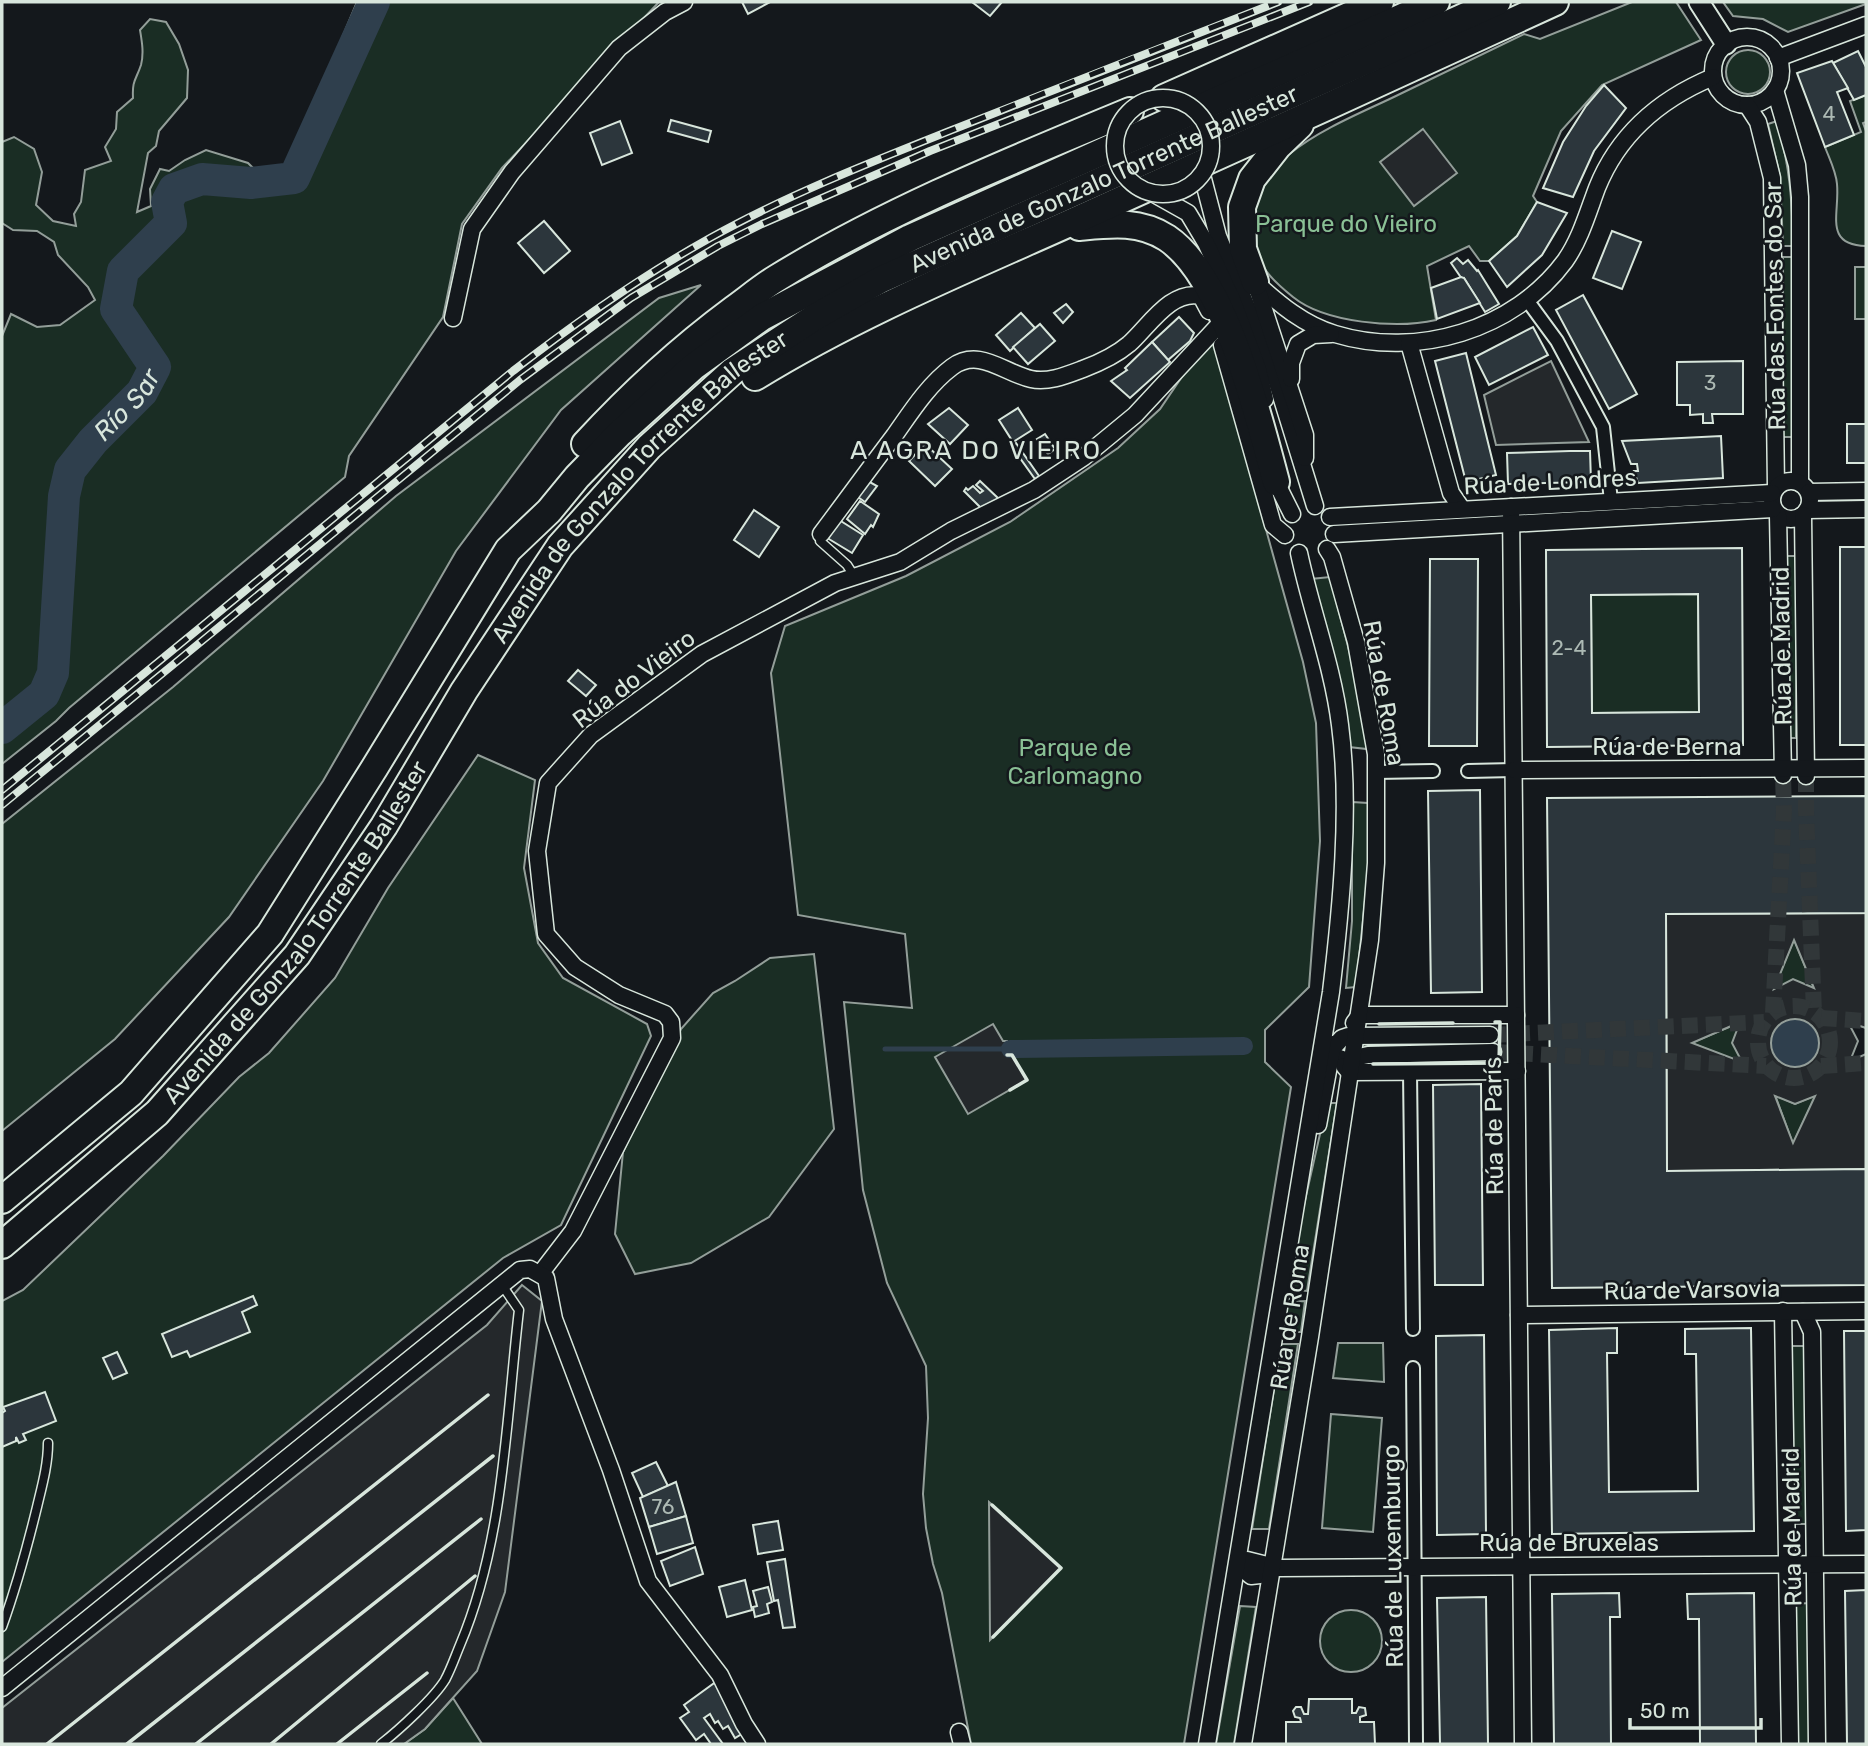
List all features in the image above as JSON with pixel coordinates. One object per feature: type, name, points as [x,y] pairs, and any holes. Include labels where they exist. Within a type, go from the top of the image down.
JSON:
[{"type":"highway","points":[[1164,98],[1380,2]]},
{"type":"highway","name":"Avenida de Gonzalo Torrente Ballester","points":[[2,1200],[131,1093],[270,934],[508,550],[549,511],[577,477],[620,433],[693,367],[762,317],[910,238],[1436,2]]},
{"type":"highway","name":"Avenida de Gonzalo Torrente Ballester","points":[[2,1245],[157,1113],[297,955],[384,826],[464,691],[560,546],[649,447],[733,371],[815,317],[880,280],[1497,2]]},
{"type":"highway","points":[[649,447],[785,359],[913,293],[1555,2]]},
{"type":"highway","points":[[508,550],[528,512],[545,488],[614,413],[691,341],[775,279],[866,229],[984,172],[1130,111]]},
{"type":"highway","points":[[1244,292],[1242,207],[1252,179],[1279,146],[1312,113]]},
{"type":"highway","points":[[1053,230],[1120,222],[1166,237],[1192,259],[1204,276],[1234,344],[1271,491]]},
{"type":"street","points":[[453,318],[472,229],[512,172],[619,48],[665,12],[684,2]]},
{"type":"street","points":[[1699,2],[1726,44]]},
{"type":"street","points":[[1778,58],[1866,25]]},
{"type":"street","points":[[1745,37],[1755,39],[1765,43],[1778,58],[1781,74],[1775,90],[1763,101],[1746,105],[1728,100],[1716,86],[1713,77],[1715,59],[1726,44],[1745,37]]},
{"type":"street","points":[[1244,292],[1280,305],[1310,324],[1333,334],[1370,341],[1409,343],[1436,340],[1489,323],[1527,300],[1566,259],[1578,237],[1601,179],[1627,135],[1666,101],[1713,77]]},
{"type":"street","name":"Rúa das Fontes do Sar","points":[[1775,90],[1794,154],[1800,197],[1804,487]]},
{"type":"street","points":[[1164,98],[1179,100],[1193,107],[1210,132],[1212,147],[1209,162],[1202,175],[1182,191],[1156,195],[1129,181],[1117,161],[1115,138],[1130,111],[1152,99],[1164,98]]},
{"type":"street","name":"Rúa das Fontes do Sar","points":[[1746,105],[1758,122],[1772,178],[1775,501]]},
{"type":"street","name":"Rúa de Roma","points":[[1202,175],[1218,236],[1290,387],[1305,435],[1306,474]]},
{"type":"street","name":"Rúa de Roma","points":[[1156,195],[1188,213],[1206,243],[1244,292],[1274,373],[1315,506]]},
{"type":"street","name":"Rúa de Roma","points":[[1207,1744],[1331,992],[1345,795],[1340,724],[1298,553],[1292,549],[1285,535],[1273,525],[1271,491],[1276,446],[1244,292]]},
{"type":"street","name":"Rúa de Roma","points":[[821,534],[923,397],[954,366],[969,359],[985,360],[1032,379],[1066,376],[1099,363],[1128,345],[1162,309],[1193,294],[1201,296],[1217,327],[1271,491],[1292,514]]},
{"type":"street","points":[[1527,300],[1557,341],[1603,427],[1611,502]]},
{"type":"street","name":"Rúa do Vieiro","points":[[540,1274],[573,1231],[672,1038],[671,1022],[665,1014],[618,995],[575,967],[546,934],[537,851],[548,783],[591,735],[702,654],[835,583],[900,562],[951,531],[1034,490],[1084,457],[1135,415],[1217,327]]},
{"type":"street","points":[[1290,387],[1291,363],[1298,344],[1313,335],[1333,334]]},
{"type":"street","points":[[1409,343],[1451,493],[1462,509]]},
{"type":"street","name":"Rúa de Londres","points":[[1775,501],[1787,481],[1804,487],[1866,491]]},
{"type":"street","points":[[1804,487],[1810,504],[1805,512]]},
{"type":"street","name":"Rúa de Londres","points":[[1331,541],[1775,501]]},
{"type":"street","name":"Rúa de Londres","points":[[1330,517],[1611,502],[1775,501],[1793,519],[1805,512],[1866,509]]},
{"type":"street","name":"Rúa de Madrid","points":[[1775,501],[1783,772]]},
{"type":"street","points":[[1285,535],[1287,520],[1306,506],[1315,506],[1330,517]]},
{"type":"street","name":"Rúa de París","points":[[1511,507],[1523,1744]]},
{"type":"street","name":"Rúa de Madrid","points":[[1805,512],[1807,772]]},
{"type":"street","name":"Rúa de Roma","points":[[1297,1193],[1360,1016],[1376,863],[1376,754],[1356,642],[1332,557],[1330,517]]},
{"type":"street","points":[[1298,553],[1313,556],[1331,541]]},
{"type":"street","name":"Rúa de Berna","points":[[1468,771],[1807,772],[1866,768]]},
{"type":"street","points":[[1376,772],[1433,771]]},
{"type":"street","name":"Rúa de Roma","points":[[1242,1744],[1313,1317],[1345,1052],[1341,981],[1345,933],[1339,906]]},
{"type":"street","points":[[1360,1016],[1516,1015]]},
{"type":"street","points":[[1345,1052],[1490,1035]]},
{"type":"street","points":[[1345,1052],[1368,1055],[1493,1052]]},
{"type":"street","points":[[1345,1052],[1410,1072],[1517,1071]]},
{"type":"street","points":[[1410,1072],[1413,1329]]},
{"type":"street","points":[[2,1688],[520,1270],[530,1269],[546,1278],[554,1319],[611,1470],[648,1581],[720,1675],[757,1744]]},
{"type":"street","name":"Rúa de Madrid","points":[[1783,1311],[1790,1744]]},
{"type":"street","name":"Rúa de Madrid","points":[[1803,1311],[1812,1332],[1817,1744]]},
{"type":"street","name":"Rúa de Varsovia","points":[[1519,1315],[1866,1311]]},
{"type":"street","name":"Rúa de Luxemburgo","points":[[1412,1368],[1416,1744]]},
{"type":"street","points":[[1238,1564],[1256,1560],[1272,1567]]},
{"type":"street","name":"Rúa de Bruxelas","points":[[1272,1567],[1866,1564]]},
{"type":"lane","points":[[821,534],[820,541],[847,565],[854,577]]},
{"type":"lane","points":[[381,1744],[402,1727],[444,1681],[475,1608],[495,1512],[519,1310],[502,1285]]},
{"type":"lane","points":[[2,1628],[33,1522],[48,1460],[48,1443]]},
{"type":"green space","points":[[357,2],[659,2],[502,168],[462,224],[443,317],[349,456],[345,477],[2,764],[2,336],[11,314],[37,327],[60,325],[95,300],[88,287],[58,255],[54,242],[37,231],[13,230],[2,223],[2,142],[14,137],[34,149],[42,172],[36,205],[53,221],[76,226],[74,214],[81,202],[85,170],[111,161],[105,147],[116,129],[117,112],[133,98],[142,56],[140,30],[150,19],[166,22],[179,44],[188,70],[187,98],[159,131],[156,146],[148,153],[137,212],[151,206],[150,189],[160,169],[169,171],[206,150],[248,163],[260,175],[287,170]]},
{"type":"green space","name":"Parque do Vieiro","points":[[1632,2],[1676,2],[1701,40],[1602,85],[1561,131],[1533,196],[1537,202],[1517,236],[1489,261],[1480,261],[1469,246],[1427,266],[1436,320],[1382,324],[1323,313],[1293,297],[1265,269],[1257,253],[1252,232],[1253,205],[1263,182],[1280,162],[1302,145],[1353,116],[1524,34],[1540,39]]},
{"type":"green space","points":[[1723,2],[1866,4],[1788,32],[1763,19],[1733,16]]},
{"type":"green space","points":[[1748,50],[1764,56],[1770,72],[1764,88],[1748,94],[1732,88],[1726,72],[1732,56]]},
{"type":"green space","points":[[1866,95],[1866,122],[1863,123],[1866,131],[1866,246],[1844,240],[1839,234],[1836,226],[1836,179],[1825,147],[1861,132],[1850,101]]},
{"type":"green space","points":[[1777,121],[1790,183],[1793,246],[1783,246],[1780,176],[1768,124]]},
{"type":"green space","points":[[1783,257],[1793,257],[1793,437],[1783,437]]},
{"type":"green space","points":[[1855,267],[1866,267],[1866,319],[1855,319]]},
{"type":"green space","points":[[701,285],[561,410],[456,551],[323,781],[229,917],[115,1039],[2,1131],[2,824],[173,687],[396,496],[659,298]]},
{"type":"green space","name":"Parque de Carlomagno","points":[[1207,340],[1213,340],[1303,662],[1316,723],[1320,841],[1309,987],[1265,1030],[1265,1062],[1291,1087],[1184,1744],[971,1744],[942,1593],[926,1528],[923,1494],[928,1418],[926,1366],[887,1283],[863,1190],[844,1002],[912,1008],[905,934],[798,915],[771,673],[785,626],[906,576],[1010,522],[1118,448],[1160,409]]},
{"type":"green space","points":[[1787,556],[1797,556],[1796,738],[1789,738]]},
{"type":"green space","points":[[1330,577],[1357,681],[1367,749],[1349,747],[1311,579]]},
{"type":"green space","points":[[1698,594],[1699,712],[1592,713],[1591,595]]},
{"type":"green space","points":[[478,755],[535,780],[524,868],[538,943],[563,978],[647,1024],[651,1036],[561,1225],[503,1258],[2,1662],[2,1301],[23,1290],[163,1156],[239,1077],[269,1053],[335,978],[388,888]]},
{"type":"green space","points":[[1352,802],[1368,803],[1368,871],[1356,987],[1346,988],[1352,921]]},
{"type":"green space","points":[[1794,939],[1814,988],[1773,990]]},
{"type":"green space","points":[[814,954],[834,1129],[769,1217],[691,1263],[635,1274],[615,1234],[623,1152],[681,1029],[713,993],[770,958]]},
{"type":"green space","points":[[1741,1022],[1742,1063],[1691,1043]]},
{"type":"green space","points":[[1775,1095],[1795,1104],[1816,1095],[1793,1144]]},
{"type":"green space","points":[[1327,1103],[1337,1103],[1307,1291],[1288,1289],[1299,1227]]},
{"type":"green space","points":[[1305,1301],[1301,1332],[1283,1332],[1288,1302]]},
{"type":"green space","points":[[1338,1343],[1383,1343],[1384,1382],[1333,1378]]},
{"type":"green space","points":[[1281,1344],[1298,1344],[1269,1529],[1252,1529]]},
{"type":"green space","points":[[1788,1346],[1808,1346],[1810,1524],[1790,1524]]},
{"type":"green space","points":[[1331,1414],[1382,1418],[1373,1532],[1322,1528]]},
{"type":"green space","points":[[1811,1603],[1812,1744],[1792,1744],[1791,1604]]},
{"type":"green space","points":[[1240,1606],[1256,1607],[1234,1744],[1216,1744]]},
{"type":"green space","points":[[1351,1610],[1363,1612],[1373,1619],[1380,1629],[1380,1653],[1373,1663],[1363,1670],[1351,1672],[1339,1670],[1329,1663],[1322,1653],[1320,1641],[1322,1629],[1329,1619],[1339,1612]]},
{"type":"green space","points":[[453,1698],[482,1744],[404,1744],[425,1729]]},
{"type":"shaded area","points":[[1423,129],[1457,173],[1414,206],[1380,162]]},
{"type":"shaded area","points":[[1551,361],[1589,442],[1496,445],[1484,395]]},
{"type":"shaded area","points":[[1866,913],[1866,1028],[1848,1022],[1858,1041],[1850,1061],[1866,1054],[1866,1169],[1667,1171],[1666,914]],"holes":[[[1794,940],[1814,988],[1793,979],[1774,989]],[[1740,1022],[1732,1043],[1742,1062],[1692,1043]],[[1775,1096],[1795,1104],[1815,1096],[1793,1143]]]},
{"type":"shaded area","points":[[993,1024],[1003,1041],[1007,1041],[1007,1055],[1012,1055],[1027,1080],[968,1114],[935,1057]]},
{"type":"shaded area","points":[[522,1285],[542,1301],[505,1592],[477,1671],[425,1729],[404,1744],[2,1744],[2,1708],[487,1325]]},
{"type":"shaded area","points":[[989,1502],[1061,1568],[990,1640]]},
{"type":"water","points":[[1795,1019],[1812,1026],[1819,1043],[1812,1060],[1795,1067],[1778,1060],[1771,1043],[1778,1026]]},
{"type":"building","points":[[742,2],[770,2],[748,14]]},
{"type":"building","points":[[972,2],[1002,2],[990,16]]},
{"type":"building","points":[[1858,51],[1866,67],[1866,95],[1854,100],[1833,63]]},
{"type":"building","points":[[1832,61],[1848,88],[1837,92],[1854,135],[1825,147],[1797,73]]},
{"type":"building","points":[[1604,85],[1626,108],[1594,151],[1573,197],[1543,188],[1563,142],[1586,106]]},
{"type":"building","points":[[671,120],[711,131],[708,142],[668,131]]},
{"type":"building","points":[[620,121],[632,153],[602,165],[590,133]]},
{"type":"building","points":[[1537,202],[1567,213],[1542,255],[1507,287],[1489,261],[1517,236]]},
{"type":"building","points":[[544,221],[570,251],[544,273],[518,243]]},
{"type":"building","points":[[1612,231],[1641,242],[1622,289],[1593,278]]},
{"type":"building","points":[[1457,258],[1463,264],[1468,260],[1478,270],[1499,304],[1485,312],[1464,278],[1462,279],[1451,263]]},
{"type":"building","points":[[1461,277],[1480,303],[1437,319],[1431,288]]},
{"type":"building","points":[[1583,295],[1637,394],[1609,409],[1556,310]]},
{"type":"building","points":[[1066,304],[1073,312],[1063,323],[1054,313]]},
{"type":"building","points":[[1021,313],[1035,328],[1010,351],[996,335]]},
{"type":"building","points":[[1179,317],[1194,333],[1190,341],[1168,360],[1152,342]]},
{"type":"building","points":[[1040,324],[1055,341],[1028,364],[1013,347]]},
{"type":"building","points":[[1533,327],[1548,355],[1489,385],[1475,357]]},
{"type":"building","points":[[1152,342],[1170,362],[1130,398],[1111,381],[1127,370],[1125,368]]},
{"type":"building","points":[[1466,353],[1496,475],[1466,482],[1435,361]]},
{"type":"building","points":[[1743,361],[1743,414],[1712,414],[1713,423],[1703,423],[1703,414],[1690,415],[1690,405],[1677,405],[1677,362]]},
{"type":"building","points":[[949,408],[968,425],[950,444],[928,424]]},
{"type":"building","points":[[1018,408],[1032,430],[1013,442],[999,420]]},
{"type":"building","points":[[1847,424],[1866,424],[1866,463],[1847,463]]},
{"type":"building","points":[[1045,434],[1055,449],[1048,454],[1037,439]]},
{"type":"building","points":[[1721,436],[1723,478],[1638,483],[1634,471],[1638,471],[1637,464],[1631,464],[1622,441]]},
{"type":"building","points":[[1016,443],[1039,476],[1035,479],[1012,447]]},
{"type":"building","points":[[925,444],[952,469],[935,486],[909,461]]},
{"type":"building","points":[[1590,451],[1591,482],[1508,484],[1507,453]]},
{"type":"building","points":[[866,480],[877,486],[865,502],[855,495]]},
{"type":"building","points":[[980,481],[1000,500],[981,508],[964,491],[973,486],[980,493],[983,491],[976,485]]},
{"type":"building","points":[[860,501],[879,514],[873,527],[871,525],[865,534],[847,519]]},
{"type":"building","points":[[754,510],[779,527],[759,557],[734,540]]},
{"type":"building","points":[[836,518],[863,535],[852,553],[824,536]]},
{"type":"building","points":[[1840,547],[1866,547],[1866,745],[1840,745]]},
{"type":"building","points":[[1742,548],[1743,745],[1547,747],[1546,550]],"holes":[[[1698,594],[1699,712],[1592,713],[1591,595]]]},
{"type":"building","points":[[1430,559],[1478,559],[1477,746],[1429,746]]},
{"type":"building","points":[[578,670],[596,685],[586,696],[568,681]]},
{"type":"building","points":[[1480,790],[1482,992],[1431,993],[1428,791]]},
{"type":"building","points":[[1866,796],[1866,913],[1666,914],[1667,1171],[1866,1169],[1866,1285],[1552,1288],[1547,798]]},
{"type":"building","points":[[1481,1084],[1483,1285],[1435,1285],[1433,1085]]},
{"type":"building","points":[[253,1296],[257,1305],[242,1312],[250,1332],[190,1357],[187,1351],[172,1357],[162,1334]]},
{"type":"building","points":[[1617,1328],[1617,1353],[1607,1353],[1609,1492],[1698,1491],[1696,1354],[1685,1354],[1685,1329],[1751,1328],[1754,1531],[1552,1534],[1549,1330]]},
{"type":"building","points":[[1844,1331],[1866,1331],[1866,1530],[1846,1531]]},
{"type":"building","points":[[1484,1335],[1486,1534],[1437,1535],[1436,1336]]},
{"type":"building","points":[[117,1352],[127,1373],[113,1379],[103,1358]]},
{"type":"building","points":[[45,1392],[56,1421],[23,1434],[26,1440],[19,1443],[16,1437],[16,1441],[2,1447],[3,1407]]},
{"type":"building","points":[[656,1462],[668,1486],[643,1497],[632,1473]]},
{"type":"building","points":[[676,1482],[686,1516],[649,1527],[640,1498]]},
{"type":"building","points":[[686,1516],[693,1543],[657,1554],[649,1527]]},
{"type":"building","points":[[778,1521],[783,1550],[758,1554],[753,1525]]},
{"type":"building","points":[[695,1547],[703,1574],[670,1586],[661,1561]]},
{"type":"building","points":[[785,1559],[795,1627],[783,1628],[778,1600],[774,1601],[767,1562]]},
{"type":"building","points":[[745,1580],[752,1610],[727,1617],[719,1587]]},
{"type":"building","points":[[768,1587],[772,1602],[767,1604],[769,1613],[755,1617],[753,1607],[757,1606],[753,1591]]},
{"type":"building","points":[[1866,1590],[1866,1744],[1847,1744],[1845,1591]]},
{"type":"building","points":[[1619,1593],[1620,1617],[1610,1617],[1611,1744],[1554,1744],[1552,1594]]},
{"type":"building","points":[[1754,1593],[1756,1744],[1700,1744],[1699,1619],[1688,1619],[1687,1594]]},
{"type":"building","points":[[1486,1597],[1488,1744],[1440,1744],[1437,1598]]},
{"type":"building","points":[[717,1681],[745,1732],[735,1738],[728,1726],[723,1729],[718,1721],[715,1723],[710,1714],[704,1718],[723,1744],[711,1744],[704,1734],[696,1740],[680,1718],[689,1712],[684,1705]]},
{"type":"building","points":[[1309,1699],[1352,1699],[1352,1713],[1356,1713],[1359,1707],[1365,1708],[1366,1715],[1360,1717],[1360,1722],[1374,1722],[1375,1744],[1286,1744],[1286,1722],[1301,1722],[1293,1711],[1296,1707],[1301,1707],[1304,1714],[1308,1714]]},
{"type":"waterway","name":"Río Sar","points":[[2,728],[44,694],[53,673],[64,496],[70,470],[93,441],[142,392],[155,367],[116,309],[123,271],[171,223],[167,202],[174,189],[202,179],[251,183],[294,178],[374,2]]},
{"type":"waterway","points":[[1010,1049],[1244,1046]]},
{"type":"waterway","points":[[885,1049],[1010,1049]]},
{"type":"tunnel","points":[[1773,1013],[1784,810],[1783,775]]},
{"type":"tunnel","points":[[1806,776],[1814,1012]]},
{"type":"tunnel","points":[[1794,1006],[1814,1012],[1824,1022],[1830,1042],[1824,1062],[1814,1072],[1794,1078],[1774,1072],[1764,1062],[1758,1042],[1764,1022],[1774,1012],[1794,1006]]},
{"type":"tunnel","points":[[1821,1018],[1866,1021]]},
{"type":"tunnel","points":[[1490,1035],[1764,1022]]},
{"type":"tunnel","points":[[1493,1052],[1766,1066]]},
{"type":"tunnel","points":[[1821,1066],[1866,1063]]},
{"type":"railway","points":[[2,790],[513,371],[659,268],[740,222],[832,179],[1278,2]]},
{"type":"railway","points":[[2,805],[520,380],[631,298],[718,246],[762,224],[930,151],[1309,2]]},
{"type":"wall","points":[[1373,1064],[1499,1063],[1500,1022],[1495,1022]]},
{"type":"wall","points":[[1379,1024],[1453,1023]]},
{"type":"wall","points":[[1007,1055],[1012,1055],[1027,1080],[1010,1090]]},
{"type":"wall","points":[[47,1744],[488,1395]]},
{"type":"wall","points":[[127,1744],[493,1456]]},
{"type":"wall","points":[[992,1505],[1061,1568],[993,1637]]},
{"type":"wall","points":[[196,1744],[481,1519]]},
{"type":"wall","points":[[271,1744],[475,1576]]},
{"type":"wall","points":[[337,1744],[427,1673]]},
{"type":"district","name":"A AGRA DO VIEIRO","points":[[976,450]]}]
